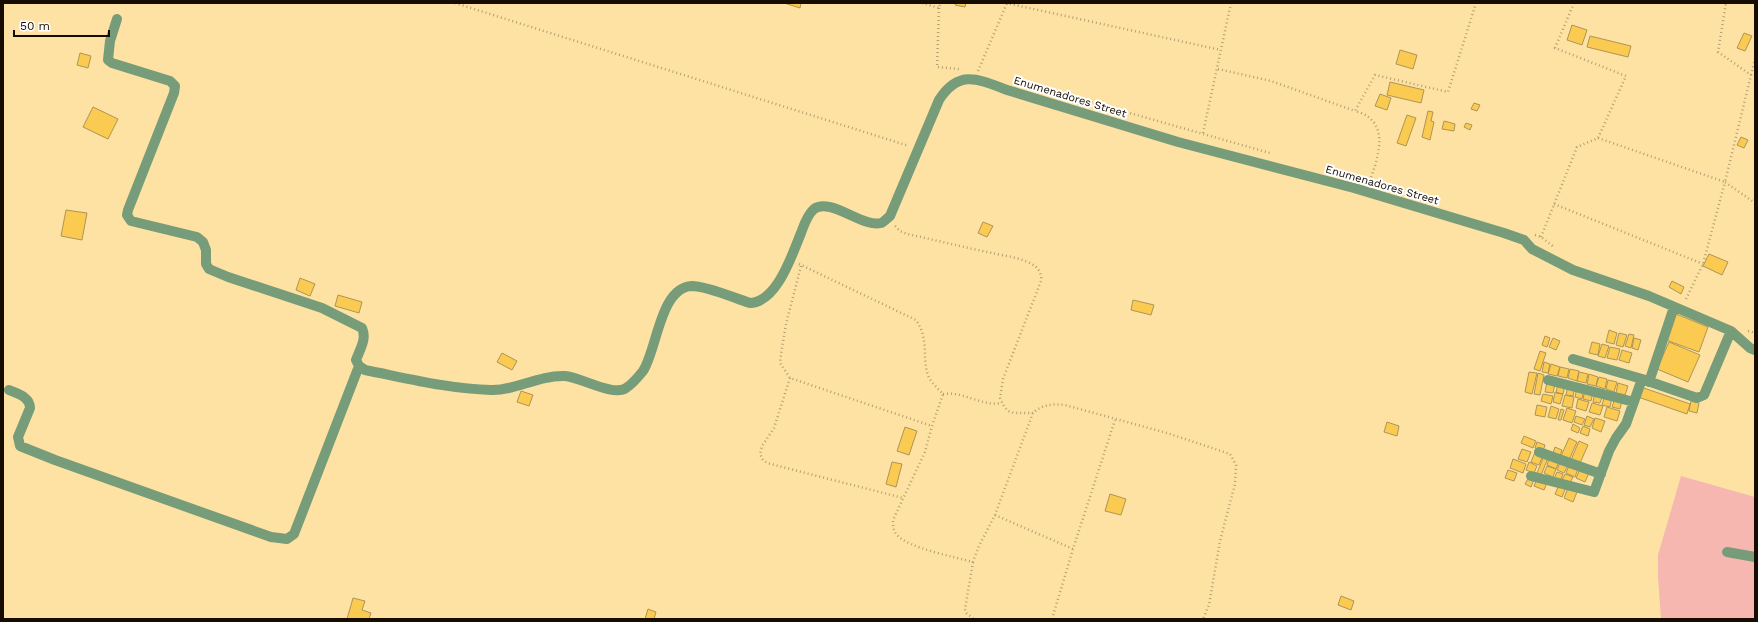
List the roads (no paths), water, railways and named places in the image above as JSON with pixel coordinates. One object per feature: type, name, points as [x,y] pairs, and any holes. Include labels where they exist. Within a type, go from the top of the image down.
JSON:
[{"type":"street","points":[[9,390],[26,398],[30,403],[30,408],[18,437],[20,446],[55,460],[271,537],[287,539],[294,534],[359,366],[356,360],[364,339],[365,333],[362,328],[322,308],[228,277],[209,269],[206,264],[206,250],[203,242],[197,237],[130,221],[127,215],[128,210],[174,94],[175,86],[170,81],[112,63],[108,60],[110,41],[117,19]]},
{"type":"street","name":"Enumenadores Street","points":[[359,366],[365,370],[436,384],[491,390],[505,389],[528,381],[564,376],[618,391],[626,389],[643,370],[664,313],[678,291],[686,286],[702,287],[750,303],[756,303],[767,297],[779,281],[810,214],[820,206],[873,223],[882,223],[890,216],[939,100],[946,89],[960,80],[967,78],[985,78],[1007,90],[1178,142],[1354,188],[1504,232],[1524,240],[1532,249],[1574,270],[1649,296],[1731,331],[1750,348],[1755,350]]},
{"type":"street","points":[[1531,476],[1591,492],[1595,490],[1616,438],[1626,424],[1634,402],[1645,380],[1674,307]]},
{"type":"street","points":[[1573,359],[1645,380],[1697,398],[1701,397],[1706,391],[1731,331]]},
{"type":"street","points":[[1548,380],[1634,402]]},
{"type":"street","points":[[1539,452],[1601,474]]},
{"type":"street","points":[[1727,552],[1755,557]]}]
